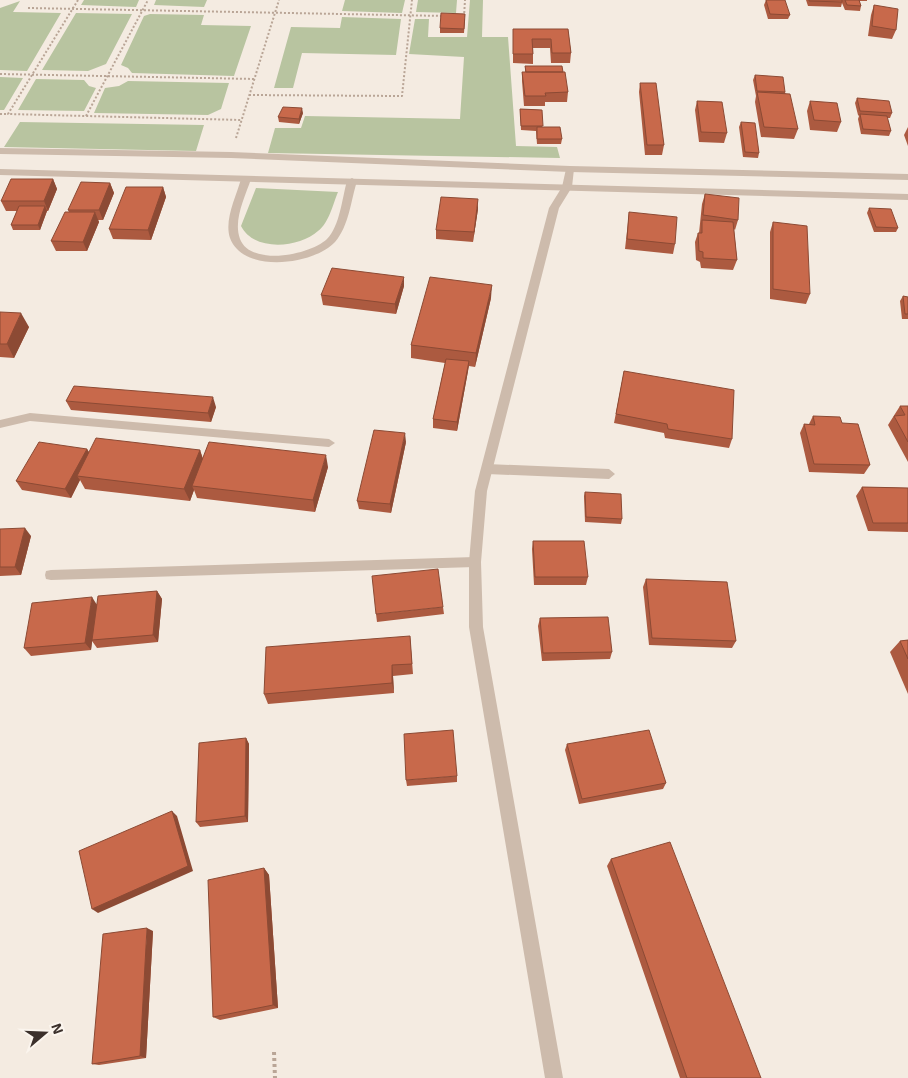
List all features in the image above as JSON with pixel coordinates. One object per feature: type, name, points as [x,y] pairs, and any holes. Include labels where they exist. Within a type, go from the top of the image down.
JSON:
[{"type":"street","points":[[0,151],[230,155],[570,168],[908,177]]},
{"type":"street","points":[[554,1078],[476,627],[475,562],[481,491],[554,208],[567,187],[570,168]]},
{"type":"street","points":[[0,172],[908,197]]},
{"type":"street","points":[[246,179],[233,226],[235,241],[246,251],[260,259],[275,259],[302,254],[330,241],[340,225],[352,181]]},
{"type":"street","points":[[0,424],[30,418],[329,443]]},
{"type":"street","points":[[487,469],[609,474]]},
{"type":"street","points":[[51,575],[475,562]]},
{"type":"path","points":[[8,114],[78,0]]},
{"type":"path","points":[[86,116],[148,0]]},
{"type":"path","points":[[230,155],[280,0]]},
{"type":"path","points":[[250,94],[402,96],[412,0]]},
{"type":"path","points":[[464,17],[465,0]]},
{"type":"path","points":[[28,8],[446,16]]},
{"type":"path","points":[[0,74],[255,79]]},
{"type":"path","points":[[0,114],[242,120]]},
{"type":"path","points":[[274,1052],[275,1078]]},
{"type":"green space","points":[[84,0],[139,0],[136,7],[81,5]]},
{"type":"green space","points":[[156,0],[207,0],[204,7],[154,5]]},
{"type":"green space","points":[[345,0],[405,0],[402,13],[342,11]]},
{"type":"green space","points":[[418,0],[457,0],[456,13],[416,12]]},
{"type":"green space","points":[[470,0],[483,0],[482,37],[508,37],[516,146],[557,147],[560,158],[268,153],[275,128],[301,128],[305,116],[460,119],[464,57],[409,54],[415,19],[429,19],[428,37],[467,37]]},
{"type":"green space","points":[[20,1],[13,12],[61,13],[27,71],[0,70],[0,8]]},
{"type":"green space","points":[[76,13],[132,14],[106,64],[88,71],[42,70]]},
{"type":"green space","points":[[150,14],[204,15],[201,25],[251,26],[234,76],[132,73],[128,68],[121,65],[144,16]]},
{"type":"green space","points":[[342,17],[401,19],[396,55],[302,53],[293,88],[274,88],[291,27],[340,28]]},
{"type":"green space","points":[[0,77],[23,78],[4,110],[0,110]]},
{"type":"green space","points":[[36,79],[84,80],[89,86],[96,88],[84,111],[18,110]]},
{"type":"green space","points":[[128,81],[229,83],[221,109],[208,115],[94,113],[105,88],[119,86]]},
{"type":"green space","points":[[20,122],[204,125],[196,151],[4,147]]},
{"type":"green space","points":[[256,188],[338,192],[322,228],[310,237],[300,241],[277,245],[256,240],[247,234],[241,226]]},
{"type":"building","points":[[766,0],[785,0],[790,15],[770,14]]},
{"type":"building","points":[[842,0],[842,2],[809,1]]},
{"type":"building","points":[[845,0],[859,0],[861,6],[847,5]]},
{"type":"building","points":[[874,5],[898,9],[896,30],[872,26]]},
{"type":"building","points":[[441,13],[465,14],[464,29],[440,28]]},
{"type":"building","points":[[513,29],[568,29],[571,53],[552,53],[551,39],[532,39],[533,54],[513,54]]},
{"type":"building","points":[[525,66],[562,66],[563,72],[526,72]]},
{"type":"building","points":[[522,72],[565,72],[568,92],[545,93],[546,96],[525,96]]},
{"type":"building","points":[[755,75],[783,77],[785,92],[757,91]]},
{"type":"building","points":[[640,83],[656,83],[664,145],[647,145]]},
{"type":"building","points":[[757,92],[790,94],[798,129],[764,127]]},
{"type":"building","points":[[857,98],[889,101],[892,113],[860,111]]},
{"type":"building","points":[[697,101],[722,102],[727,133],[701,132]]},
{"type":"building","points":[[810,101],[837,103],[841,122],[814,120]]},
{"type":"building","points":[[283,107],[302,108],[299,119],[278,117]]},
{"type":"building","points":[[520,109],[542,110],[543,126],[521,126]]},
{"type":"building","points":[[860,114],[887,116],[891,131],[863,129]]},
{"type":"building","points":[[741,122],[755,123],[759,153],[745,152]]},
{"type":"building","points":[[537,127],[560,127],[562,139],[537,139]]},
{"type":"building","points":[[11,179],[53,179],[44,201],[1,201]]},
{"type":"building","points":[[81,182],[110,183],[99,210],[68,210]]},
{"type":"building","points":[[126,187],[163,187],[148,230],[109,229]]},
{"type":"building","points":[[705,194],[739,198],[738,220],[703,215]]},
{"type":"building","points":[[441,197],[478,199],[474,232],[436,230]]},
{"type":"building","points":[[19,206],[45,206],[38,225],[11,225]]},
{"type":"building","points":[[869,208],[891,209],[898,228],[876,227]]},
{"type":"building","points":[[65,212],[95,212],[83,242],[51,241]]},
{"type":"building","points":[[629,212],[677,217],[675,244],[627,239]]},
{"type":"building","points":[[702,220],[733,222],[737,260],[703,258],[703,252],[699,251],[698,233],[702,233]]},
{"type":"building","points":[[773,222],[807,226],[810,294],[773,289]]},
{"type":"building","points":[[332,268],[404,277],[395,304],[321,295]]},
{"type":"building","points":[[430,277],[492,285],[476,353],[411,345]]},
{"type":"building","points":[[903,296],[908,297],[908,314],[905,314]]},
{"type":"building","points":[[0,312],[21,313],[7,344],[0,344]]},
{"type":"building","points":[[446,359],[469,361],[457,422],[433,419]]},
{"type":"building","points":[[624,371],[734,390],[732,439],[668,429],[667,424],[616,414]]},
{"type":"building","points":[[74,386],[213,397],[208,413],[66,401]]},
{"type":"building","points":[[900,406],[908,406],[908,442],[894,416],[905,415]]},
{"type":"building","points":[[813,416],[840,417],[842,423],[858,424],[870,465],[814,464],[804,424],[815,425]]},
{"type":"building","points":[[374,430],[405,433],[390,504],[357,501]]},
{"type":"building","points":[[96,438],[200,450],[184,489],[77,476]]},
{"type":"building","points":[[39,442],[87,449],[65,489],[16,481]]},
{"type":"building","points":[[209,442],[326,455],[313,500],[192,486]]},
{"type":"building","points":[[862,487],[908,488],[908,523],[873,523]]},
{"type":"building","points":[[585,492],[621,494],[622,519],[586,517]]},
{"type":"building","points":[[25,528],[15,567],[0,567],[0,529]]},
{"type":"building","points":[[533,541],[584,541],[588,577],[535,577]]},
{"type":"building","points":[[438,569],[443,607],[376,614],[372,576]]},
{"type":"building","points":[[646,579],[727,582],[736,641],[652,638]]},
{"type":"building","points":[[157,591],[153,635],[92,640],[98,596]]},
{"type":"building","points":[[92,597],[85,643],[24,648],[32,603]]},
{"type":"building","points":[[608,617],[612,652],[543,653],[540,618]]},
{"type":"building","points":[[410,636],[412,664],[392,665],[392,683],[264,694],[266,647]]},
{"type":"building","points":[[908,640],[908,659],[900,641]]},
{"type":"building","points":[[453,730],[457,776],[406,780],[404,734]]},
{"type":"building","points":[[649,730],[666,783],[582,799],[567,744]]},
{"type":"building","points":[[246,738],[245,816],[196,822],[199,743]]},
{"type":"building","points":[[172,811],[188,866],[92,909],[79,851]]},
{"type":"building","points":[[670,842],[761,1078],[687,1078],[611,859]]},
{"type":"building","points":[[264,868],[273,1005],[213,1017],[208,880]]},
{"type":"building","points":[[147,928],[140,1056],[92,1064],[103,934]]}]
